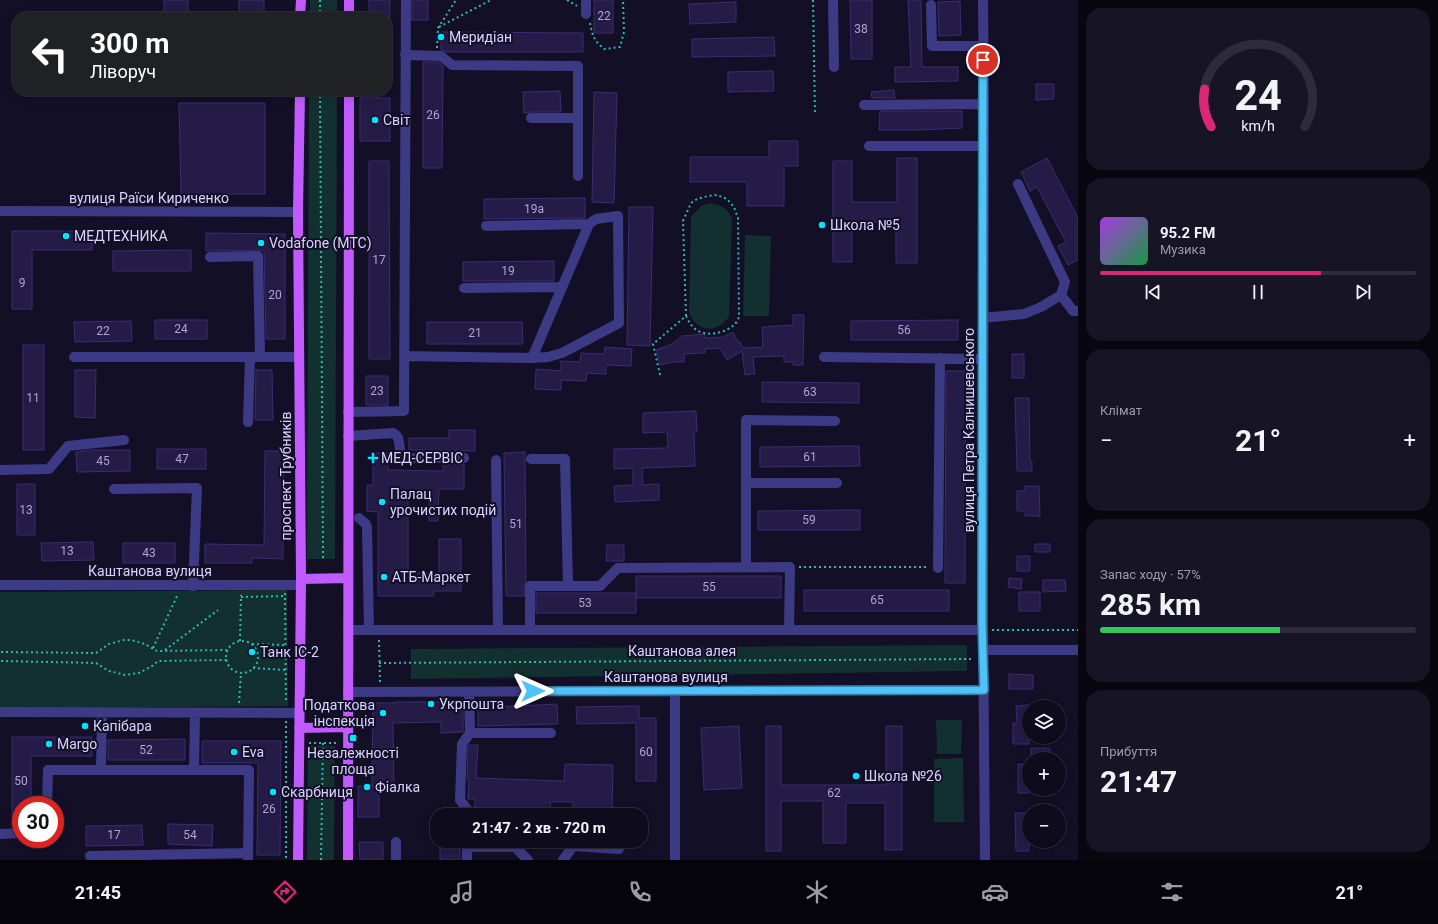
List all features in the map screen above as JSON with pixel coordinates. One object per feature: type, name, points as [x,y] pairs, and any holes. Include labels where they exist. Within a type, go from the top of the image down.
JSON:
[{"type":"main road","points":[[300,12],[301,0]]},
{"type":"main road","points":[[349,0],[349,12]]},
{"type":"main road","name":"проспект Трубників","points":[[298,860],[301,582],[298,212],[300,96]]},
{"type":"main road","points":[[348,860],[349,96]]},
{"type":"main road","points":[[301,582],[348,578]]},
{"type":"main road","points":[[299,728],[348,727]]},
{"type":"street","points":[[348,412],[404,411],[406,0]]},
{"type":"street","points":[[586,0],[586,14]]},
{"type":"street","points":[[833,0],[834,67]]},
{"type":"street","name":"вулиця Петра Калнишевського","points":[[983,0],[983,630],[985,860]]},
{"type":"street","points":[[931,5],[932,46],[983,46]]},
{"type":"street","points":[[406,55],[441,56],[452,65],[578,66],[578,176]]},
{"type":"street","points":[[864,105],[984,104]]},
{"type":"street","points":[[531,118],[578,118]]},
{"type":"street","points":[[869,146],[984,146]]},
{"type":"street","points":[[983,318],[1024,314],[1041,307],[1061,295],[1065,282],[1018,184]]},
{"type":"street","name":"вулиця Раїси Кириченко","points":[[0,211],[298,212]]},
{"type":"street","points":[[404,356],[532,358],[548,357],[562,353],[619,323],[618,216],[596,219],[589,224],[532,358]]},
{"type":"street","points":[[486,226],[589,224]]},
{"type":"street","points":[[210,257],[258,256],[255,357],[248,422]]},
{"type":"street","points":[[464,288],[562,287]]},
{"type":"street","points":[[1061,295],[1073,311],[1078,311]]},
{"type":"street","points":[[74,357],[299,357]]},
{"type":"street","points":[[824,357],[983,359]]},
{"type":"street","points":[[938,568],[940,358]]},
{"type":"street","points":[[746,567],[746,420],[835,421]]},
{"type":"street","points":[[348,436],[393,433],[397,435],[399,439],[400,454],[406,458],[464,458]]},
{"type":"street","points":[[0,470],[49,468],[68,446],[124,440]]},
{"type":"street","points":[[531,459],[565,459],[568,585]]},
{"type":"street","points":[[496,460],[498,630]]},
{"type":"street","points":[[746,483],[837,483]]},
{"type":"street","points":[[114,489],[197,488],[193,586]]},
{"type":"street","points":[[359,518],[366,524],[367,527],[374,630]]},
{"type":"street","points":[[530,630],[530,586],[600,586],[618,568],[790,567],[789,630]]},
{"type":"street","name":"Каштанова вулиця","points":[[0,585],[193,586],[301,582]]},
{"type":"street","points":[[348,630],[983,630]]},
{"type":"street","points":[[984,655],[1078,650]]},
{"type":"street","name":"Каштанова вулиця","points":[[348,692],[984,690]]},
{"type":"street","points":[[675,691],[675,860]]},
{"type":"street","points":[[467,808],[460,800],[462,744],[470,733],[469,692]]},
{"type":"street","points":[[0,712],[299,713]]},
{"type":"street","points":[[101,770],[102,712]]},
{"type":"street","points":[[194,770],[195,713]]},
{"type":"street","points":[[470,733],[551,733]]},
{"type":"street","points":[[47,796],[48,770],[249,770],[248,856],[90,856]]},
{"type":"street","points":[[0,834],[12,834]]},
{"type":"street","points":[[396,842],[396,860]]},
{"type":"street","points":[[563,860],[573,846],[619,849]]},
{"type":"street","points":[[467,848],[467,860]]},
{"type":"street","points":[[517,848],[528,860]]},
{"type":"path","points":[[320,0],[320,12]]},
{"type":"path","points":[[437,56],[438,28],[456,0]]},
{"type":"path","points":[[438,28],[491,0]]},
{"type":"path","points":[[567,0],[586,14],[591,24],[592,34],[595,41],[604,49],[620,47],[624,32],[623,0]]},
{"type":"path","points":[[813,0],[815,115]]},
{"type":"path","points":[[320,96],[324,559]]},
{"type":"path","points":[[717,195],[727,199],[734,207],[738,218],[740,317],[733,325],[722,331],[710,334],[693,328],[686,316],[683,221],[691,203],[697,199],[717,195]]},
{"type":"path","points":[[660,375],[653,344],[686,316]]},
{"type":"path","points":[[790,567],[938,568]]},
{"type":"path","points":[[240,641],[242,585]]},
{"type":"path","points":[[152,648],[182,586]]},
{"type":"path","points":[[241,597],[285,596]]},
{"type":"path","points":[[164,651],[218,610]]},
{"type":"path","points":[[374,630],[379,663],[380,692]]},
{"type":"path","points":[[983,630],[1078,630]]},
{"type":"path","points":[[1,652],[96,653],[109,644],[124,640],[138,641],[157,651],[227,650]]},
{"type":"path","points":[[252,644],[256,648],[258,655],[258,661],[253,668],[246,672],[241,672],[230,668],[227,660],[227,650],[230,646],[240,641],[245,641],[252,644],[285,645]]},
{"type":"path","name":"Каштанова алея","points":[[379,663],[984,655]]},
{"type":"path","points":[[1,661],[96,662],[109,671],[125,675],[139,673],[158,661],[227,660]]},
{"type":"path","points":[[253,668],[285,670]]},
{"type":"path","points":[[241,672],[239,704],[245,713]]},
{"type":"path","points":[[321,860],[323,741]]},
{"type":"path","points":[[286,742],[299,743],[323,741],[348,743]]},
{"type":"green space","points":[[310,0],[337,0],[337,12],[310,12]]},
{"type":"green space","points":[[309,96],[337,96],[335,559],[307,559]]},
{"type":"green space","points":[[709,203],[726,209],[732,219],[729,317],[720,325],[709,329],[696,324],[689,311],[691,217],[701,206]]},
{"type":"green space","points":[[745,235],[771,236],[769,316],[743,316]]},
{"type":"green space","points":[[287,590],[288,706],[0,708],[0,592]]},
{"type":"green space","points":[[967,645],[967,671],[411,679],[411,649]]},
{"type":"green space","points":[[936,720],[962,720],[961,754],[937,754]]},
{"type":"green space","points":[[308,745],[335,746],[334,860],[307,860]]},
{"type":"green space","points":[[963,758],[964,822],[934,822],[934,759]]},
{"type":"building","points":[[164,0],[188,0],[188,12],[164,12]]},
{"type":"building","points":[[239,0],[264,0],[264,12],[239,12]]},
{"type":"building","points":[[369,0],[390,0],[390,12],[369,12]]},
{"type":"building","points":[[412,0],[428,0],[428,20],[412,20]]},
{"type":"building","points":[[594,0],[613,0],[613,33],[594,33]]},
{"type":"building","points":[[850,0],[872,0],[872,59],[851,59]]},
{"type":"building","points":[[908,0],[921,0],[922,67],[958,67],[958,81],[895,82],[895,67],[911,67]]},
{"type":"building","points":[[960,1],[961,35],[939,36],[938,2]]},
{"type":"building","points":[[736,2],[736,22],[690,24],[689,4]]},
{"type":"building","points":[[441,32],[583,33],[583,52],[446,52],[441,50]]},
{"type":"building","points":[[774,37],[775,56],[692,57],[692,39]]},
{"type":"building","points":[[423,62],[439,62],[443,66],[442,168],[423,168]]},
{"type":"building","points":[[773,71],[774,91],[728,92],[728,72]]},
{"type":"building","points":[[1036,84],[1054,84],[1054,99],[1036,100]]},
{"type":"building","points":[[894,90],[895,98],[872,98],[871,92]]},
{"type":"building","points":[[560,91],[561,112],[524,113],[523,92]]},
{"type":"building","points":[[594,92],[617,93],[614,203],[592,202]]},
{"type":"building","name":"Світ","points":[[360,98],[390,98],[390,141],[360,141]]},
{"type":"building","points":[[179,103],[265,103],[265,194],[181,194]]},
{"type":"building","points":[[880,111],[962,111],[962,128],[879,130]]},
{"type":"building","points":[[769,141],[798,141],[798,166],[784,166],[784,206],[747,206],[747,182],[690,182],[690,157],[769,157]]},
{"type":"building","points":[[897,158],[917,158],[917,263],[896,263],[896,222],[852,222],[852,262],[833,262],[833,161],[852,161],[852,202],[897,202]]},
{"type":"building","points":[[1047,158],[1078,218],[1078,260],[1068,265],[1058,246],[1066,242],[1037,187],[1030,191],[1021,172]]},
{"type":"building","points":[[369,161],[389,161],[390,359],[369,359]]},
{"type":"building","points":[[585,198],[585,218],[484,219],[484,199]]},
{"type":"building","points":[[629,207],[653,207],[650,346],[627,345]]},
{"type":"building","points":[[12,231],[92,231],[92,250],[32,250],[32,309],[12,309]]},
{"type":"building","points":[[206,233],[285,234],[285,339],[266,339],[264,251],[206,251]]},
{"type":"building","points":[[191,250],[191,271],[113,271],[113,251]]},
{"type":"building","points":[[554,261],[554,281],[463,281],[463,262]]},
{"type":"building","points":[[793,315],[804,315],[803,365],[793,365],[793,362],[784,362],[784,356],[753,357],[755,374],[745,375],[742,351],[727,360],[720,348],[705,349],[705,353],[684,354],[684,362],[673,362],[660,365],[656,350],[672,344],[682,336],[705,334],[705,338],[723,337],[733,332],[743,348],[763,347],[762,327],[793,325]]},
{"type":"building","points":[[155,320],[207,320],[207,339],[155,339]]},
{"type":"building","points":[[958,320],[958,340],[851,340],[851,321]]},
{"type":"building","points":[[131,321],[132,341],[75,342],[74,322]]},
{"type":"building","points":[[427,322],[522,322],[523,344],[427,344]]},
{"type":"building","points":[[23,345],[44,345],[44,450],[23,450]]},
{"type":"building","points":[[605,347],[632,349],[631,366],[606,365],[606,374],[587,373],[586,381],[561,380],[561,390],[535,389],[536,369],[561,371],[561,361],[580,362],[581,353],[604,354]]},
{"type":"building","points":[[1012,354],[1024,354],[1024,378],[1012,378]]},
{"type":"building","points":[[75,370],[96,370],[95,418],[75,417]]},
{"type":"building","points":[[256,370],[272,370],[273,420],[255,420]]},
{"type":"building","points":[[946,371],[966,371],[965,583],[945,583]]},
{"type":"building","points":[[366,376],[388,376],[388,405],[366,405]]},
{"type":"building","points":[[762,382],[859,383],[859,403],[762,402]]},
{"type":"building","points":[[1015,398],[1029,398],[1030,462],[1032,462],[1032,471],[1017,471]]},
{"type":"building","points":[[696,411],[697,432],[694,432],[695,466],[642,468],[643,485],[659,484],[659,500],[615,502],[614,486],[633,485],[633,468],[614,469],[614,449],[668,448],[667,432],[643,433],[643,413]]},
{"type":"building","points":[[449,430],[475,430],[475,451],[409,450],[409,438],[449,438]]},
{"type":"building","points":[[859,446],[860,466],[760,467],[760,447]]},
{"type":"building","points":[[157,449],[206,449],[206,469],[157,469]]},
{"type":"building","points":[[91,450],[130,450],[130,471],[77,472],[76,452]]},
{"type":"building","points":[[265,451],[284,451],[283,559],[252,558],[252,563],[205,563],[205,544],[264,545]]},
{"type":"building","points":[[525,452],[526,581],[524,586],[524,596],[506,596],[504,453]]},
{"type":"building","points":[[373,453],[388,453],[388,470],[443,471],[443,464],[464,464],[464,489],[439,489],[438,521],[429,521],[429,490],[408,490],[408,573],[439,573],[439,539],[461,539],[461,591],[434,591],[434,596],[378,596],[378,512],[367,511],[367,485],[373,485]]},
{"type":"building","points":[[17,484],[35,484],[35,535],[17,535]]},
{"type":"building","points":[[1025,486],[1039,486],[1040,516],[1025,516],[1025,511],[1017,511],[1017,491],[1025,491]]},
{"type":"building","points":[[860,510],[860,530],[758,530],[758,511]]},
{"type":"building","points":[[93,542],[94,560],[42,561],[41,543]]},
{"type":"building","points":[[123,543],[175,543],[175,563],[123,563]]},
{"type":"building","points":[[1035,544],[1050,544],[1050,552],[1035,552]]},
{"type":"building","points":[[607,545],[624,545],[624,561],[606,561]]},
{"type":"building","points":[[1017,556],[1030,556],[1030,571],[1017,571]]},
{"type":"building","points":[[636,576],[781,576],[781,598],[636,598]]},
{"type":"building","points":[[1009,578],[1022,579],[1021,589],[1008,587]]},
{"type":"building","points":[[1043,580],[1065,580],[1066,591],[1043,592]]},
{"type":"building","points":[[804,590],[949,590],[949,611],[804,611]]},
{"type":"building","points":[[1019,592],[1040,592],[1040,611],[1019,611]]},
{"type":"building","points":[[536,593],[636,593],[636,613],[536,613]]},
{"type":"building","points":[[1009,674],[1033,675],[1033,689],[1009,689]]},
{"type":"building","points":[[460,702],[460,709],[463,709],[463,732],[441,733],[441,722],[393,723],[394,786],[372,786],[373,703]]},
{"type":"building","points":[[557,704],[558,724],[478,726],[478,708]]},
{"type":"building","points":[[639,706],[639,718],[656,718],[656,781],[636,781],[636,723],[577,724],[576,707]]},
{"type":"building","points":[[1016,706],[1022,706],[1022,744],[1013,744],[1013,723],[1017,723]]},
{"type":"building","points":[[739,726],[742,788],[704,790],[701,728]]},
{"type":"building","points":[[766,726],[781,726],[781,785],[886,785],[886,726],[902,726],[902,850],[885,850],[885,803],[846,803],[846,843],[823,843],[823,801],[781,801],[781,851],[766,851]]},
{"type":"building","points":[[12,737],[92,737],[92,756],[31,756],[31,796],[12,796]]},
{"type":"building","points":[[185,739],[185,760],[108,760],[108,740]]},
{"type":"building","points":[[202,741],[281,741],[280,855],[257,855],[258,763],[202,763]]},
{"type":"building","points":[[478,745],[476,778],[564,781],[565,764],[613,765],[612,808],[573,808],[573,802],[550,802],[550,808],[475,808],[475,799],[468,799],[468,746]]},
{"type":"building","points":[[1031,748],[1050,748],[1050,752],[1031,752]]},
{"type":"building","points":[[1018,764],[1022,764],[1022,793],[1018,793]]},
{"type":"building","points":[[358,786],[379,786],[379,817],[358,817]]},
{"type":"building","points":[[1015,813],[1022,813],[1022,848],[1029,848],[1029,851],[1016,851]]},
{"type":"building","points":[[168,824],[213,825],[212,846],[168,844]]},
{"type":"building","points":[[142,825],[143,845],[86,846],[86,826]]},
{"type":"building","points":[[359,842],[383,842],[383,860],[360,860]]},
{"type":"building","points":[[440,848],[460,848],[460,860],[440,860]]},
{"type":"place","name":"Меридіан","points":[[441,37]]},
{"type":"place","name":"Світ","points":[[375,120]]},
{"type":"place","name":"Школа №5","points":[[822,225]]},
{"type":"place","name":"МЕДТЕХНИКА","points":[[66,236]]},
{"type":"place","name":"Vodafone (МТС)","points":[[261,243]]},
{"type":"place","name":"МЕД-СЕРВІС","points":[[373,458]]},
{"type":"place","name":"Палац урочистих подій","points":[[382,502]]},
{"type":"place","name":"АТБ-Маркет","points":[[384,577]]},
{"type":"place","name":"Танк ІС-2","points":[[252,652]]},
{"type":"place","name":"Укрпошта","points":[[431,704]]},
{"type":"place","name":"Податкова інспекція","points":[[383,713]]},
{"type":"place","name":"Капібара","points":[[85,726]]},
{"type":"place","name":"Незалежності площа","points":[[353,738]]},
{"type":"place","name":"Margo","points":[[49,744]]},
{"type":"place","name":"Eva","points":[[234,752]]},
{"type":"place","name":"Школа №26","points":[[856,776]]},
{"type":"place","name":"Фіалка","points":[[367,787]]},
{"type":"place","name":"Скарбниця","points":[[273,792]]},
{"type":"route","points":[[533,691],[984,690],[982,621],[983,60]]}]
